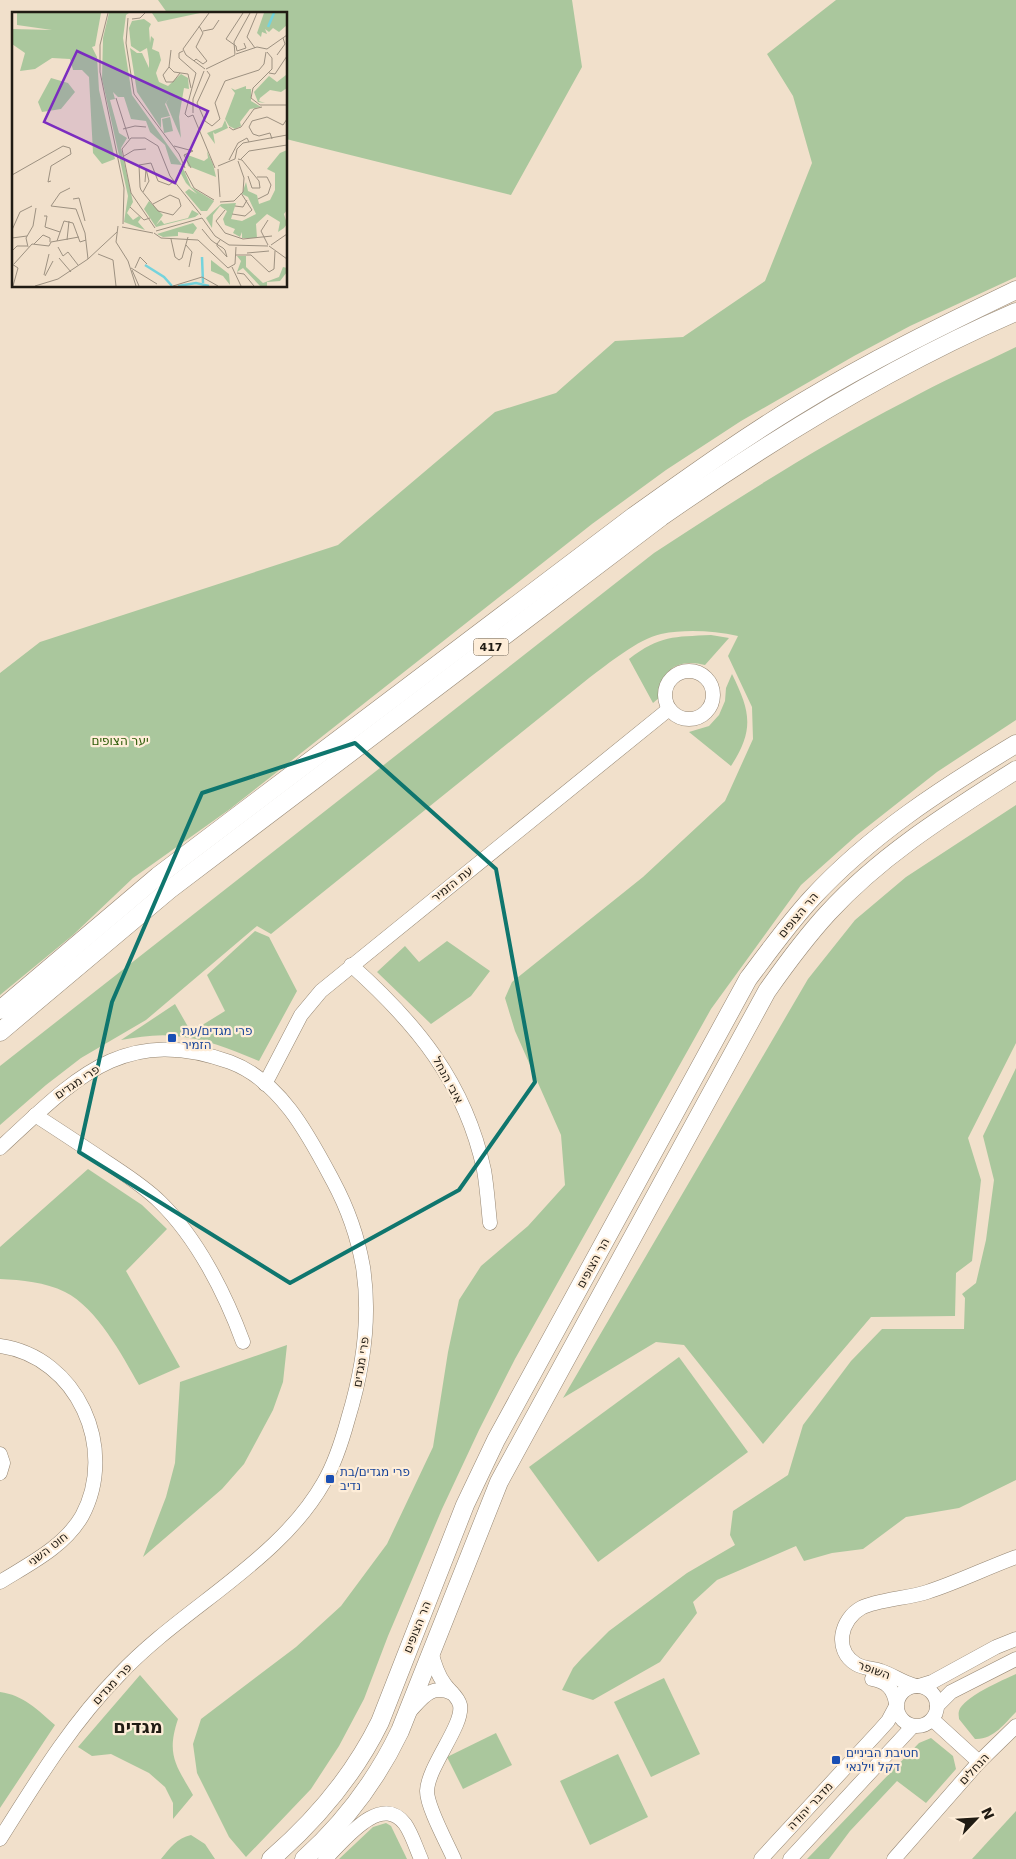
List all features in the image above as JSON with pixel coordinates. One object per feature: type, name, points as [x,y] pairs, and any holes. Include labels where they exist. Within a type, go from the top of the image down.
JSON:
[{"type":"main road","name":"417","points":[[0,1010],[158,876],[626,522],[802,403],[900,348],[1016,290]]},
{"type":"main road","name":"417","points":[[0,1032],[169,890],[661,517],[722,475],[802,425],[980,327],[1016,312]]},
{"type":"main road","name":"הר הצופים","points":[[271,1859],[293,1840],[331,1799],[361,1758],[380,1722],[465,1505],[496,1440],[748,979],[788,925],[813,897],[870,843],[900,819],[1016,744]]},
{"type":"main road","name":"הר הצופים","points":[[304,1859],[348,1813],[379,1770],[391,1749],[499,1482],[767,991],[806,939],[829,912],[860,881],[913,837],[1016,770]]},
{"type":"street","name":"עת הזמיר","points":[[265,1084],[301,1015],[321,991],[669,709]]},
{"type":"street","name":"איבי הנחל","points":[[351,965],[402,1014],[435,1054],[450,1079],[474,1136],[481,1161],[488,1197],[490,1223]]},
{"type":"street","name":"פרי מגדים","points":[[0,1148],[71,1083],[109,1061],[133,1053],[182,1050],[212,1056],[236,1064],[253,1073],[289,1109],[321,1158],[337,1188],[357,1240],[363,1268],[366,1319],[360,1379],[343,1437],[334,1463],[310,1504],[268,1550],[169,1630],[121,1673],[66,1737],[0,1839]]},
{"type":"street","points":[[35,1115],[140,1185],[160,1202],[191,1240],[213,1277],[234,1318],[243,1342]]},
{"type":"street","name":"חוט השני","points":[[0,1346],[9,1347],[28,1354],[46,1364],[61,1375],[77,1395],[92,1431],[96,1453],[96,1471],[91,1493],[82,1516],[71,1532],[58,1545],[40,1558],[0,1582]]},
{"type":"street","points":[[0,1454],[2,1463],[0,1473]]},
{"type":"street","name":"השופר","points":[[918,1686],[904,1683],[883,1672],[857,1665],[852,1661],[846,1652],[841,1637],[849,1617],[862,1607],[928,1592],[1016,1557]]},
{"type":"street","name":"השופר","points":[[877,1603],[856,1605],[842,1613],[836,1620],[833,1629],[833,1647],[841,1663],[852,1673],[888,1684],[892,1689],[896,1704]]},
{"type":"street","points":[[1016,1639],[996,1647],[932,1682],[905,1689],[899,1696],[896,1704],[899,1717],[906,1724],[912,1726],[926,1725],[951,1692],[1016,1659]]},
{"type":"street","points":[[432,1651],[434,1664],[443,1683],[460,1705],[457,1721],[432,1772],[427,1791],[430,1804],[454,1859]]},
{"type":"street","points":[[918,1686],[928,1689],[933,1694],[935,1713],[979,1762]]},
{"type":"street","points":[[406,1715],[433,1690],[445,1690],[452,1693]]},
{"type":"street","name":"מדבר יהודה","points":[[761,1859],[884,1725],[896,1704]]},
{"type":"street","name":"מדבר יהודה","points":[[790,1859],[912,1726]]},
{"type":"street","name":"הנחלים","points":[[894,1859],[979,1762],[1016,1726]]},
{"type":"street","points":[[325,1859],[370,1817],[384,1813],[399,1817],[406,1825],[421,1859]]},
{"type":"highlighted area","points":[[355,743],[496,869],[535,1082],[459,1190],[290,1283],[79,1152],[112,1002],[202,793]]},
{"type":"green space","points":[[158,0],[572,0],[582,67],[511,195],[288,139],[288,12],[167,12]]},
{"type":"green space","name":"יער הצופים","points":[[836,0],[1016,0],[1016,277],[910,326],[854,356],[741,421],[666,470],[592,524],[230,809],[133,878],[73,935],[0,995],[0,673],[40,642],[338,545],[495,412],[556,393],[615,341],[683,337],[765,281],[812,163],[793,96],[767,54]]},
{"type":"green space","points":[[1016,347],[1016,720],[937,772],[857,835],[801,885],[711,1009],[515,1359],[479,1430],[442,1509],[388,1636],[364,1699],[339,1746],[311,1789],[246,1857],[229,1837],[197,1773],[193,1744],[201,1719],[296,1647],[341,1606],[387,1544],[433,1447],[448,1352],[459,1300],[481,1266],[528,1226],[565,1185],[561,1135],[515,1031],[505,998],[512,982],[643,877],[725,801],[753,739],[752,707],[728,656],[738,636],[700,631],[671,632],[643,641],[624,653],[589,678],[271,934],[257,926],[146,1020],[81,1058],[46,1085],[0,1125],[0,1066],[654,553],[840,437],[931,388]]},
{"type":"green space","points":[[711,635],[729,638],[705,665],[687,663],[673,668],[667,673],[663,679],[660,697],[653,703],[629,659],[659,641],[677,637]]},
{"type":"green space","points":[[732,674],[746,710],[747,730],[739,753],[731,766],[689,732],[709,726],[719,715]]},
{"type":"green space","points":[[1016,805],[1016,1043],[968,1138],[981,1180],[972,1261],[956,1273],[955,1316],[871,1317],[763,1444],[684,1345],[656,1342],[563,1398],[808,979],[855,920],[906,877]]},
{"type":"green space","points":[[255,931],[269,937],[297,991],[259,1061],[218,1045],[186,1037],[168,1035],[121,1040],[175,1004],[191,1032],[225,1011],[207,975]]},
{"type":"green space","points":[[447,941],[490,971],[471,996],[431,1024],[377,972],[405,946],[419,962]]},
{"type":"green space","points":[[1016,1068],[1016,1480],[959,1508],[906,1517],[863,1549],[832,1553],[804,1561],[796,1546],[717,1580],[693,1602],[697,1613],[660,1662],[593,1700],[562,1690],[573,1668],[609,1631],[687,1573],[735,1545],[730,1535],[733,1511],[788,1475],[803,1425],[851,1361],[882,1329],[964,1329],[965,1298],[962,1294],[976,1283],[986,1240],[994,1180],[983,1136]]},
{"type":"green space","points":[[88,1169],[142,1205],[167,1229],[126,1271],[180,1367],[139,1385],[108,1333],[77,1299],[50,1286],[0,1279],[0,1247]]},
{"type":"green space","points":[[287,1345],[283,1382],[273,1410],[244,1464],[222,1489],[143,1557],[166,1497],[175,1463],[180,1382]]},
{"type":"green space","points":[[679,1357],[748,1452],[598,1562],[529,1467]]},
{"type":"green space","points":[[1016,1674],[1016,1712],[993,1734],[981,1739],[975,1739],[959,1719],[959,1712],[962,1706],[975,1695]]},
{"type":"green space","points":[[140,1675],[178,1719],[173,1751],[182,1776],[193,1795],[173,1819],[173,1803],[165,1787],[149,1773],[111,1754],[92,1756],[78,1747]]},
{"type":"green space","points":[[664,1678],[700,1754],[651,1777],[614,1702]]},
{"type":"green space","points":[[0,1692],[23,1700],[55,1725],[0,1808]]},
{"type":"green space","points":[[496,1733],[512,1765],[463,1789],[447,1757]]},
{"type":"green space","points":[[931,1738],[953,1756],[956,1769],[926,1803],[897,1781],[850,1831],[829,1859],[807,1859],[919,1743]]},
{"type":"green space","points":[[618,1754],[648,1817],[590,1845],[560,1781]]},
{"type":"green space","points":[[1016,1811],[1016,1859],[972,1859]]},
{"type":"green space","points":[[386,1823],[391,1826],[407,1859],[339,1859],[373,1827]]},
{"type":"green space","points":[[191,1835],[205,1844],[215,1859],[161,1859],[178,1841]]},
{"type":"place","name":"פרי מגדים/עת הזמיר","points":[[172,1038]]},
{"type":"place","name":"פרי מגדים/בת נדיב","points":[[330,1479]]},
{"type":"place","name":"חטיבת הביניים דקל וילנאי","points":[[836,1760]]},
{"type":"district","name":"מגדים","points":[[138,1726]]}]
